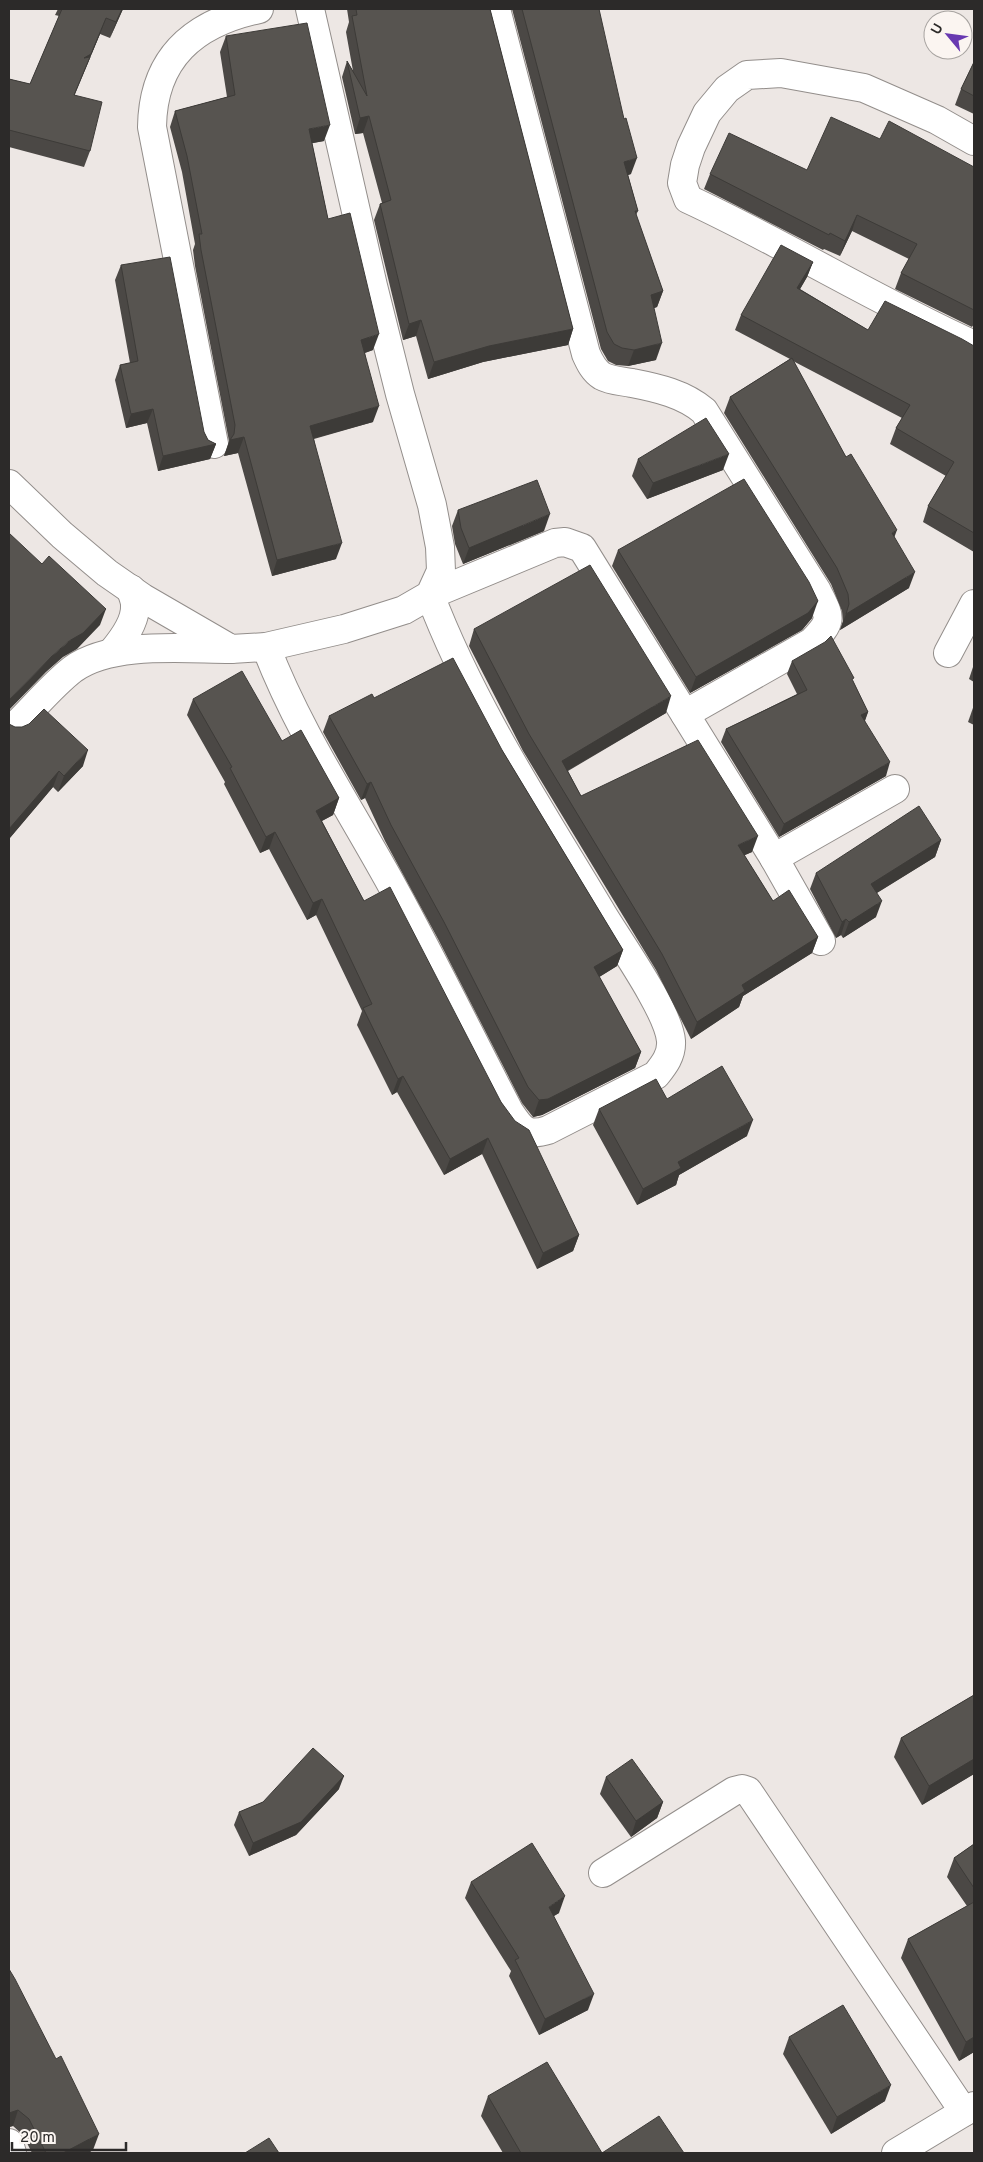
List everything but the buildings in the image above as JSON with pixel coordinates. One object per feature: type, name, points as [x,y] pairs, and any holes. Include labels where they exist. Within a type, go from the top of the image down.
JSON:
[{"type":"street","points":[[214,444],[152,127],[152,106],[158,86],[168,65],[181,46],[197,32],[217,21],[259,9]]},
{"type":"street","points":[[266,647],[276,674],[317,756],[395,891],[509,1110],[525,1131],[535,1134],[548,1130],[656,1075],[666,1062],[671,1040],[657,1005],[540,810],[472,691],[449,643],[430,595],[441,571],[440,547],[432,505],[400,394],[373,286],[310,9]]},
{"type":"street","points":[[496,9],[589,361],[600,374],[607,378],[678,394],[694,402],[704,411],[817,591],[828,615],[826,627],[812,642],[685,714]]},
{"type":"street","points":[[974,141],[936,120],[864,88],[781,73],[747,75],[727,89],[707,113],[691,147],[682,183],[688,199],[743,226],[916,319],[974,345]]},
{"type":"street","points":[[9,484],[62,536],[131,589],[231,649]]},
{"type":"street","points":[[10,729],[74,668],[100,655],[113,651],[266,647],[382,618],[404,610],[430,595],[555,544],[565,542],[582,548],[774,858],[821,941]]},
{"type":"street","points":[[113,651],[127,631],[134,615],[136,604],[131,589]]},
{"type":"street","points":[[948,653],[974,604]]},
{"type":"street","points":[[774,858],[895,789]]},
{"type":"street","points":[[603,1873],[734,1791],[742,1789],[748,1791],[969,2109],[896,2153]]},
{"type":"street","points":[[9,2143],[12,2153]]}]
